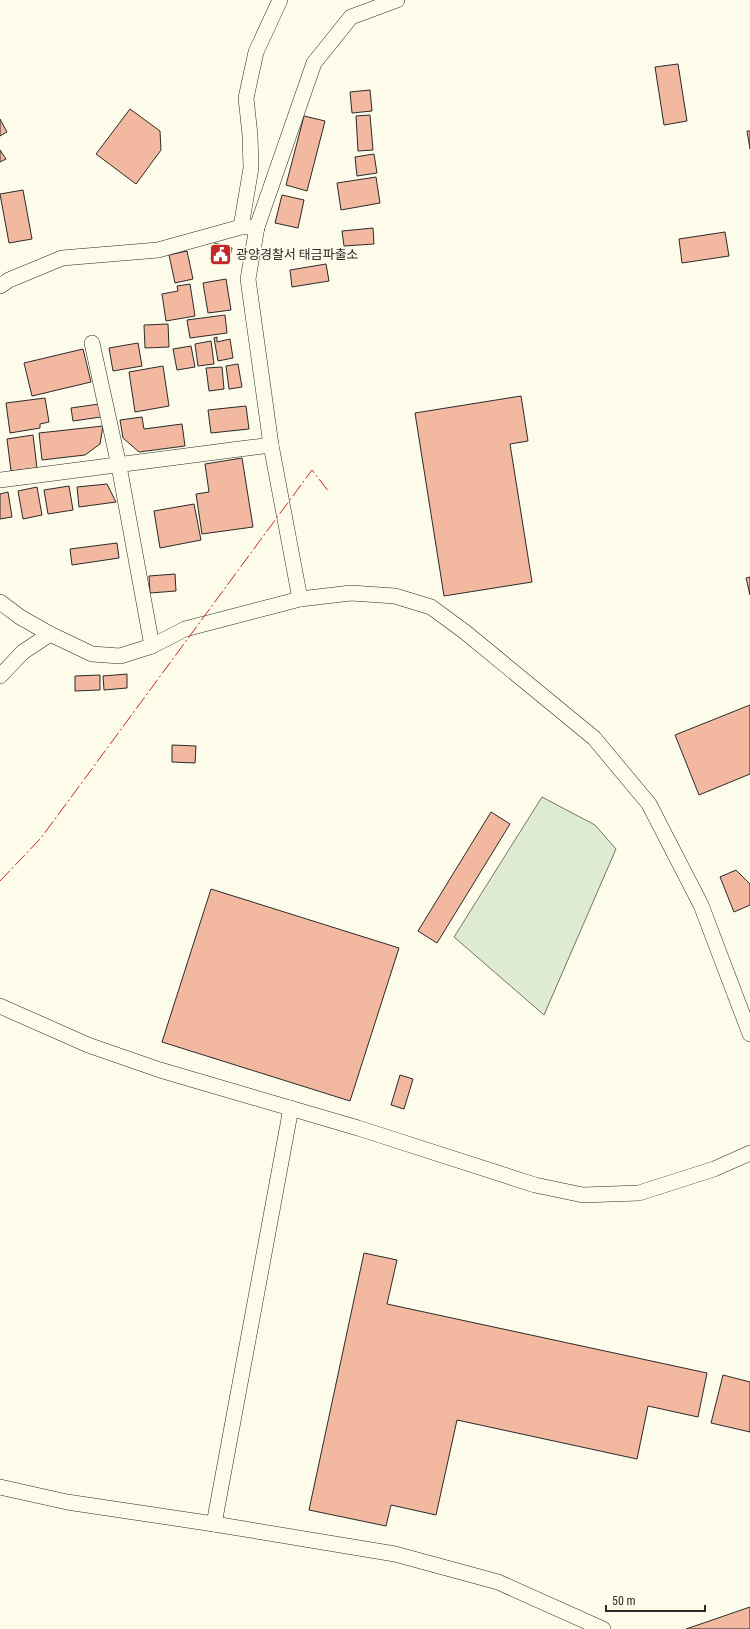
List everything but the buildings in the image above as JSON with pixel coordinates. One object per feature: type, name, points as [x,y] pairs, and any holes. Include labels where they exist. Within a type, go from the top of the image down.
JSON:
[{"type":"street","points":[[241,227],[251,168],[250,135],[246,98],[256,52],[280,0]]},
{"type":"street","points":[[300,599],[271,445],[248,279],[257,227],[314,63],[351,17],[397,0]]},
{"type":"street","points":[[0,286],[9,280],[62,258],[158,250],[241,227],[257,227]]},
{"type":"street","points":[[92,343],[119,466],[152,646]]},
{"type":"street","points":[[0,480],[119,466],[271,445]]},
{"type":"street","points":[[0,602],[20,618],[92,654],[120,656],[152,646],[185,629],[300,599],[351,593],[395,596],[431,607],[465,632],[594,738],[650,804],[700,905],[750,1034]]},
{"type":"street","points":[[0,676],[23,652],[50,634]]},
{"type":"street","points":[[0,1006],[88,1045],[160,1070],[291,1108],[535,1185],[583,1195],[639,1193],[714,1169],[750,1153]]},
{"type":"street","points":[[214,1524],[291,1108]]},
{"type":"street","points":[[0,1487],[67,1502],[214,1524],[394,1554],[498,1582],[603,1629]]},
{"type":"green space","points":[[542,797],[595,825],[616,849],[544,1015],[454,937]]},
{"type":"power","points":[[0,881],[41,838],[312,470],[329,492]]},
{"type":"place","name":"광양경찰서 태금파출소","points":[[221,254]]}]
